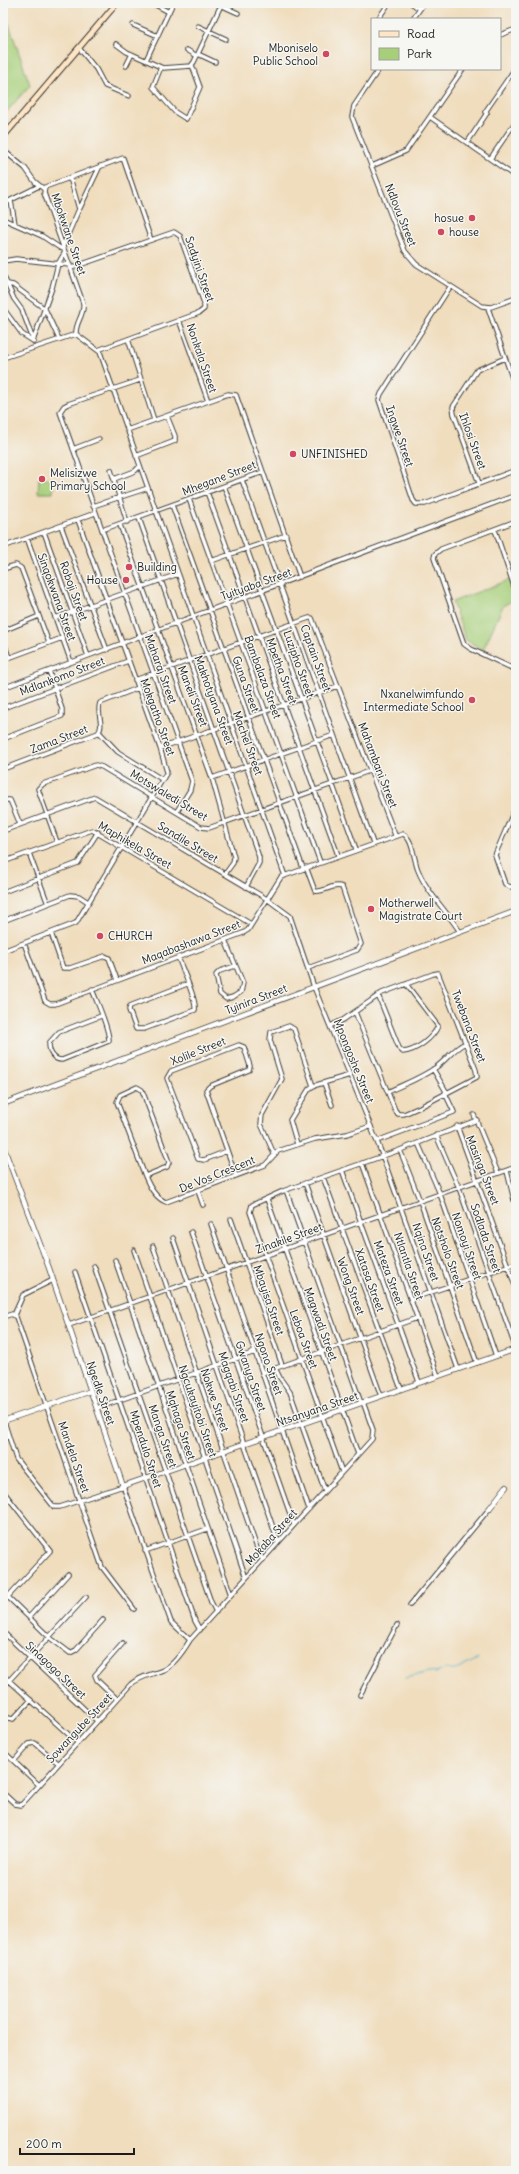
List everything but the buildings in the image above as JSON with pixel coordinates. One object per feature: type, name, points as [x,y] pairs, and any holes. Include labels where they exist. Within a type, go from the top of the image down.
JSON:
[{"type":"main road","points":[[3,137],[117,3]]},
{"type":"street","points":[[152,3],[169,12]]},
{"type":"street","points":[[146,60],[173,3]]},
{"type":"street","points":[[216,3],[222,4],[238,13]]},
{"type":"street","points":[[379,18],[389,3]]},
{"type":"street","points":[[411,3],[420,9]]},
{"type":"street","points":[[414,18],[424,3]]},
{"type":"street","points":[[116,44],[132,54],[161,68],[170,69],[192,65],[222,4]]},
{"type":"street","points":[[133,25],[158,36]]},
{"type":"street","points":[[198,26],[226,39]]},
{"type":"street","points":[[501,35],[516,29]]},
{"type":"street","points":[[78,48],[96,69],[105,86],[129,96]]},
{"type":"street","points":[[187,50],[215,62]]},
{"type":"street","points":[[126,66],[132,54]]},
{"type":"street","points":[[161,68],[153,87],[174,112],[186,119],[200,87],[192,65]]},
{"type":"street","points":[[467,143],[487,113],[485,112],[516,67]]},
{"type":"street","name":"Ndlovu Street","points":[[378,70],[356,102],[352,114],[406,252],[416,264],[478,305],[488,308]]},
{"type":"street","points":[[372,166],[406,151],[462,70]]},
{"type":"street","points":[[430,118],[516,177]]},
{"type":"street","points":[[490,159],[516,121]]},
{"type":"street","points":[[3,150],[25,168],[38,186],[44,189]]},
{"type":"street","name":"Mbokwane Street","points":[[76,334],[83,306],[44,189],[47,185],[123,158],[151,240]]},
{"type":"street","points":[[33,341],[52,288],[58,264],[79,211],[100,166]]},
{"type":"street","points":[[68,178],[71,181],[78,202],[79,211]]},
{"type":"street","points":[[4,202],[11,201],[38,186]]},
{"type":"street","points":[[11,201],[15,224]]},
{"type":"street","points":[[3,219],[42,236],[64,249]]},
{"type":"street","name":"Sadyini Street","points":[[70,266],[172,232],[180,236],[204,303],[202,311],[98,350]]},
{"type":"street","points":[[3,261],[16,259],[70,266]]},
{"type":"street","points":[[3,275],[14,299],[22,310],[36,346]]},
{"type":"street","points":[[8,284],[13,285],[45,309],[60,339]]},
{"type":"street","name":"Ingwe Street","points":[[450,287],[381,394],[379,400],[413,500],[416,504],[425,504],[516,470]]},
{"type":"street","points":[[516,298],[488,308],[516,389]]},
{"type":"street","points":[[3,308],[22,334],[33,341]]},
{"type":"street","name":"Nonkala Street","points":[[179,320],[208,401]]},
{"type":"street","points":[[3,358],[76,334],[98,350],[193,617]]},
{"type":"street","points":[[128,339],[154,420]]},
{"type":"street","name":"Ihlosi Street","points":[[479,483],[454,414],[453,407],[477,370],[505,358]]},
{"type":"street","points":[[113,390],[140,380]]},
{"type":"street","name":"Maharaj Street","points":[[113,390],[68,404],[61,409],[61,416],[192,783],[177,811]]},
{"type":"street","name":"Mhegane Street","points":[[102,530],[120,525],[263,472],[236,395],[228,394],[127,430]]},
{"type":"street","points":[[136,456],[174,441],[175,436],[167,416]]},
{"type":"street","points":[[73,449],[99,439]]},
{"type":"street","points":[[114,479],[135,471],[140,466]]},
{"type":"street","points":[[111,470],[128,522]]},
{"type":"street","points":[[263,472],[300,577]]},
{"type":"street","name":"Captain Street","points":[[242,480],[373,843]]},
{"type":"street","name":"Luzipho Street","points":[[224,486],[356,849]]},
{"type":"street","points":[[93,506],[148,488]]},
{"type":"street","name":"Mpetha Street","points":[[207,492],[338,855]]},
{"type":"street","name":"Tyityaba Street","points":[[3,688],[516,495]]},
{"type":"street","name":"Bambalaza Street","points":[[189,499],[320,862]]},
{"type":"street","name":"Guna Street","points":[[172,505],[248,718],[304,867],[315,891],[320,892],[337,886],[342,887],[361,944],[357,950],[308,968]]},
{"type":"street","points":[[3,547],[95,513]]},
{"type":"street","name":"Makhotyana Street","points":[[139,518],[246,815],[260,861],[246,887]]},
{"type":"street","name":"Mokgatho Street","points":[[3,951],[76,923],[167,770],[78,520]]},
{"type":"street","points":[[516,522],[441,549],[435,554],[434,558],[464,644],[471,649],[516,670]]},
{"type":"street","name":"Maneli Street","points":[[120,525],[198,735],[212,778],[234,860],[225,874]]},
{"type":"street","points":[[61,526],[107,650]]},
{"type":"street","points":[[495,530],[516,592]]},
{"type":"street","name":"Roboji Street","points":[[44,532],[88,656]]},
{"type":"street","points":[[211,561],[247,550],[286,535]]},
{"type":"street","name":"Sinqokwana Street","points":[[27,538],[71,662]]},
{"type":"street","points":[[3,569],[16,565],[21,568],[49,643]]},
{"type":"street","points":[[55,618],[178,574]]},
{"type":"street","points":[[3,631],[39,616]]},
{"type":"street","name":"Machel Street","points":[[193,617],[285,876]]},
{"type":"street","name":"Mahambani Street","points":[[293,623],[306,618],[311,618],[315,621],[369,770],[373,775],[395,835]]},
{"type":"street","points":[[135,680],[293,623]]},
{"type":"street","points":[[3,660],[62,638]]},
{"type":"street","points":[[3,639],[9,658]]},
{"type":"street","name":"Mdlankomo Street","points":[[3,708],[128,661]]},
{"type":"street","points":[[3,739],[62,716],[62,709],[49,671]]},
{"type":"street","points":[[160,748],[338,686]]},
{"type":"street","name":"Zama Street","points":[[3,769],[99,732],[100,703],[138,688]]},
{"type":"street","points":[[99,732],[118,752],[162,780]]},
{"type":"street","points":[[212,778],[334,735]]},
{"type":"street","name":"Motswaledi Street","points":[[57,842],[38,793],[40,786],[96,765],[102,766],[204,828],[212,828],[262,808],[297,797],[369,770]]},
{"type":"street","name":"Sandile Street","points":[[3,831],[95,797],[225,874],[290,916],[314,987]]},
{"type":"street","points":[[3,800],[10,800],[20,824]]},
{"type":"street","points":[[516,806],[495,855],[505,884],[510,887],[516,886]]},
{"type":"street","name":"Maphikela Street","points":[[3,862],[90,829],[98,832],[251,924]]},
{"type":"street","points":[[3,892],[78,863],[98,832]]},
{"type":"street","points":[[395,835],[403,834],[407,836],[420,874],[460,932]]},
{"type":"street","name":"Maqabashawa Street","points":[[24,943],[45,1000],[48,1004],[55,1004],[245,932],[267,900],[278,880],[304,867],[395,835]]},
{"type":"street","points":[[29,852],[48,904]]},
{"type":"street","points":[[3,921],[73,895],[88,902]]},
{"type":"street","name":"Tyinira Street","points":[[3,1104],[516,911]]},
{"type":"street","points":[[51,933],[63,968],[70,968],[102,956],[107,956],[117,980]]},
{"type":"street","points":[[225,940],[243,983],[243,988],[238,995],[226,999],[220,994],[216,975],[220,971],[235,966]]},
{"type":"street","points":[[178,957],[187,984],[195,1010],[144,1029],[136,1029],[129,1010],[130,1006],[187,984]]},
{"type":"street","name":"Twebana Street","points":[[330,1026],[378,996],[433,974],[440,975],[477,1075],[420,1107],[401,1114],[395,1110],[354,1012]]},
{"type":"street","points":[[378,996],[399,1048],[403,1052],[408,1051],[428,1039],[438,1026],[406,984]]},
{"type":"street","name":"Mpongoshe Street","points":[[314,987],[377,1141]]},
{"type":"street","points":[[92,989],[109,1039],[107,1043],[62,1060],[57,1059],[52,1055],[49,1043],[55,1035],[101,1016]]},
{"type":"street","points":[[274,1154],[261,1121],[262,1115],[282,1079],[270,1040],[270,1033],[289,1026],[294,1029],[313,1086]]},
{"type":"street","points":[[388,1092],[433,1069],[445,1061],[457,1047],[466,1043]]},
{"type":"street","name":"Xolile Street","points":[[227,1151],[204,1160],[198,1159],[167,1075],[171,1071],[239,1045],[244,1048],[250,1066],[248,1070],[210,1086],[206,1090],[236,1176]]},
{"type":"street","points":[[377,1141],[454,1112],[433,1069]]},
{"type":"street","points":[[297,1144],[290,1120],[313,1086],[350,1075]]},
{"type":"street","points":[[324,1083],[332,1105]]},
{"type":"street","name":"De Vos Crescent","points":[[145,1176],[167,1167],[169,1162],[142,1090],[137,1087],[120,1095],[117,1102],[145,1176],[150,1189],[161,1200],[166,1202],[265,1165],[278,1150],[319,1138],[347,1134],[371,1126]]},
{"type":"street","points":[[474,1115],[498,1174]]},
{"type":"street","points":[[267,1199],[286,1190],[400,1150],[457,1126],[477,1120]]},
{"type":"street","name":"Masinga Street","points":[[457,1126],[516,1288]]},
{"type":"street","name":"Sodlada Street","points":[[436,1135],[459,1188],[516,1349]]},
{"type":"street","name":"Nqina Street","points":[[377,1141],[458,1369]]},
{"type":"street","name":"Nomoyi Street","points":[[418,1143],[440,1194],[496,1356]]},
{"type":"street","name":"Ngedle Street","points":[[4,1149],[69,1325],[145,1550],[171,1622],[190,1640]]},
{"type":"street","name":"Notsholo Street","points":[[400,1150],[420,1201],[477,1363]]},
{"type":"street","name":"Ntlantla Street","points":[[362,1163],[438,1376]]},
{"type":"street","name":"Zinakile Street","points":[[69,1325],[516,1167]]},
{"type":"street","name":"Mateza Street","points":[[342,1170],[419,1382]]},
{"type":"street","points":[[507,1171],[516,1208]]},
{"type":"street","name":"Xatasa Street","points":[[323,1177],[401,1389]]},
{"type":"street","name":"Wong Street","points":[[305,1183],[381,1396]]},
{"type":"street","name":"Mokaba Street","points":[[156,1672],[167,1667],[373,1436],[286,1190]]},
{"type":"street","points":[[198,1191],[203,1204]]},
{"type":"street","name":"Leboa Street","points":[[267,1199],[252,1206],[250,1212],[342,1472]]},
{"type":"street","name":"Magwadi Street","points":[[267,1199],[358,1454]]},
{"type":"street","name":"Mbayisa Street","points":[[231,1219],[282,1365]]},
{"type":"street","name":"Ngono Street","points":[[211,1224],[309,1509]]},
{"type":"street","name":"Gwanya Street","points":[[191,1232],[294,1525]]},
{"type":"street","name":"Magqabi Street","points":[[173,1238],[278,1542]]},
{"type":"street","name":"Nokwe Street","points":[[153,1246],[259,1554],[263,1560]]},
{"type":"street","name":"Ngcukayitobi Street","points":[[134,1250],[246,1578]]},
{"type":"street","name":"Mqhaga Street","points":[[115,1260],[184,1465],[231,1595]]},
{"type":"street","points":[[411,1299],[450,1287],[516,1263]]},
{"type":"street","name":"Manga Street","points":[[94,1266],[111,1311],[138,1394],[211,1602],[216,1612]]},
{"type":"street","name":"Mpendulo Street","points":[[75,1272],[168,1543],[195,1620],[200,1630]]},
{"type":"street","points":[[3,1317],[14,1315],[23,1295],[53,1280]]},
{"type":"street","name":"Mandela Street","points":[[14,1315],[102,1567],[134,1609]]},
{"type":"street","points":[[262,1373],[417,1318]]},
{"type":"street","name":"Ntsanyana Street","points":[[124,1486],[516,1349]]},
{"type":"street","points":[[97,1408],[217,1367],[255,1352]]},
{"type":"street","points":[[275,1368],[280,1378],[289,1388],[325,1491]]},
{"type":"street","points":[[91,1391],[3,1420],[16,1459],[51,1505],[57,1508],[124,1486]]},
{"type":"street","points":[[410,1605],[506,1487]]},
{"type":"street","points":[[3,1491],[50,1551],[3,1602]]},
{"type":"street","points":[[145,1550],[207,1529]]},
{"type":"street","points":[[29,1617],[68,1574]]},
{"type":"street","points":[[8,1597],[49,1638],[70,1653],[76,1650],[103,1620]]},
{"type":"street","points":[[3,1687],[86,1597]]},
{"type":"street","points":[[360,1695],[396,1625]]},
{"type":"street","name":"Sinagogo Street","points":[[3,1632],[97,1721]]},
{"type":"street","points":[[117,1699],[97,1680],[95,1675],[123,1643]]},
{"type":"street","name":"Sowangube Street","points":[[3,1793],[15,1804],[21,1805],[134,1681],[156,1672]]},
{"type":"street","points":[[3,1675],[78,1743]]},
{"type":"street","points":[[3,1713],[13,1719],[31,1700]]},
{"type":"street","points":[[14,1761],[29,1744],[35,1743],[58,1763]]},
{"type":"street","points":[[3,1752],[39,1785]]},
{"type":"green space","points":[[3,7],[30,85],[3,116]]},
{"type":"green space","points":[[39,478],[53,479],[53,493],[38,493]]},
{"type":"green space","points":[[509,580],[515,599],[503,606],[483,650],[466,640],[452,602]]},
{"type":"waterway","points":[[405,1678],[429,1672],[436,1673],[445,1669],[458,1669],[478,1659]]},
{"type":"place","name":"Mboniselo Public School","points":[[326,54]]},
{"type":"place","name":"hosue","points":[[472,218]]},
{"type":"place","name":"house","points":[[441,232]]},
{"type":"place","name":"UNFINISHED","points":[[293,454]]},
{"type":"place","name":"Melisizwe Primary School","points":[[42,479]]},
{"type":"place","name":"Building","points":[[129,567]]},
{"type":"place","name":"House","points":[[126,580]]},
{"type":"place","name":"Nxanelwimfundo Intermediate School","points":[[472,700]]},
{"type":"place","name":"Motherwell Magistrate Court","points":[[371,909]]},
{"type":"place","name":"CHURCH","points":[[100,936]]}]
